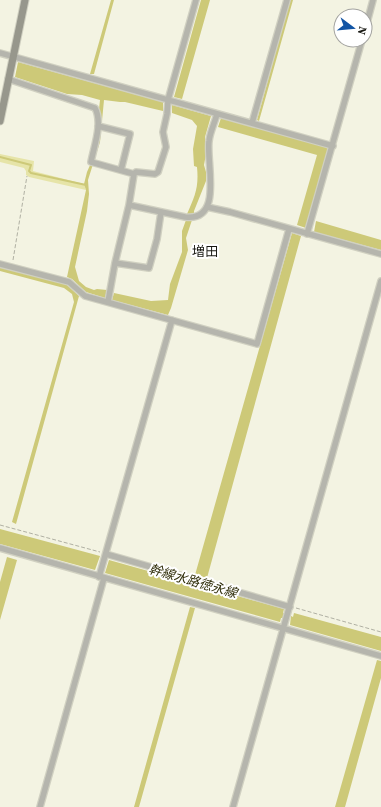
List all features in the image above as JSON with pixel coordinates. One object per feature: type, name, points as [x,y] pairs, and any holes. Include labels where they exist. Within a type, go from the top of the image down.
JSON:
[{"type":"street","points":[[0,121],[24,0]]},
{"type":"street","points":[[8,79],[92,106],[96,111],[101,127],[93,163],[134,174],[136,172],[155,174],[158,172],[166,147],[163,132],[168,100],[196,0]]},
{"type":"street","points":[[252,123],[287,0]]},
{"type":"street","points":[[307,234],[360,48]]},
{"type":"street","points":[[0,52],[11,63],[168,100],[216,119],[252,123],[333,146]]},
{"type":"street","points":[[129,204],[185,217],[194,218],[200,214],[207,207],[211,195],[209,141],[216,119]]},
{"type":"street","points":[[101,127],[130,134],[121,170]]},
{"type":"street","points":[[108,302],[134,174]]},
{"type":"street","points":[[207,207],[381,254]]},
{"type":"street","points":[[115,263],[149,268],[157,239],[161,212]]},
{"type":"street","points":[[0,264],[69,282],[85,296],[257,344],[289,229]]},
{"type":"street","points":[[233,807],[381,281]]},
{"type":"street","points":[[40,807],[102,577],[101,569],[172,320]]},
{"type":"street","points":[[0,548],[381,656]]},
{"type":"street","points":[[106,554],[290,607]]},
{"type":"path","points":[[11,267],[27,176]]},
{"type":"path","points":[[0,525],[106,554]]},
{"type":"path","points":[[290,607],[381,632]]},
{"type":"shaded area","points":[[111,0],[114,0],[94,74],[90,74]]},
{"type":"shaded area","points":[[201,0],[210,0],[182,99],[174,97]]},
{"type":"shaded area","points":[[290,0],[293,0],[259,121],[257,120]]},
{"type":"shaded area","points":[[18,62],[163,102],[163,111],[125,102],[104,100],[100,142],[88,180],[89,194],[87,211],[75,267],[79,281],[86,287],[94,290],[107,290],[105,298],[86,292],[72,279],[67,277],[86,190],[84,184],[87,172],[94,156],[100,100],[82,95],[67,94],[15,77]]},
{"type":"shaded area","points":[[172,105],[211,116],[205,137],[206,154],[204,165],[206,181],[194,214],[187,214],[197,186],[197,167],[194,166],[193,149],[197,126],[192,120],[172,113]]},
{"type":"shaded area","points":[[221,118],[330,147],[306,228],[297,225],[317,155],[218,127]]},
{"type":"shaded area","points":[[0,154],[34,161],[33,171],[84,184],[86,190],[29,177],[26,175],[24,168],[0,162]]},
{"type":"shaded area","points":[[186,220],[192,220],[186,238],[188,250],[168,315],[112,300],[114,293],[151,301],[168,300],[170,284],[182,252],[182,231]]},
{"type":"shaded area","points":[[316,221],[381,240],[381,250],[314,232]]},
{"type":"shaded area","points":[[292,233],[301,236],[207,578],[195,575]]},
{"type":"shaded area","points":[[0,267],[66,284],[79,296],[16,524],[12,522],[74,302],[72,294],[64,288],[0,271]]},
{"type":"shaded area","points":[[0,529],[100,556],[95,570],[0,544]]},
{"type":"shaded area","points":[[7,557],[17,560],[0,620],[0,582]]},
{"type":"shaded area","points":[[109,560],[284,609],[284,618],[281,618],[280,622],[105,573]]},
{"type":"shaded area","points":[[190,607],[195,608],[139,807],[134,807]]},
{"type":"shaded area","points":[[294,613],[381,637],[381,651],[290,625],[291,616],[293,617]]},
{"type":"shaded area","points":[[377,660],[381,661],[381,678],[345,807],[335,807]]},
{"type":"waterway","points":[[0,157],[31,165],[29,171],[31,173],[86,185]]},
{"type":"district","name":"増田","points":[[205,251]]},
{"type":"water label","name":"幹線水路徳永線","points":[[193,581]]}]
